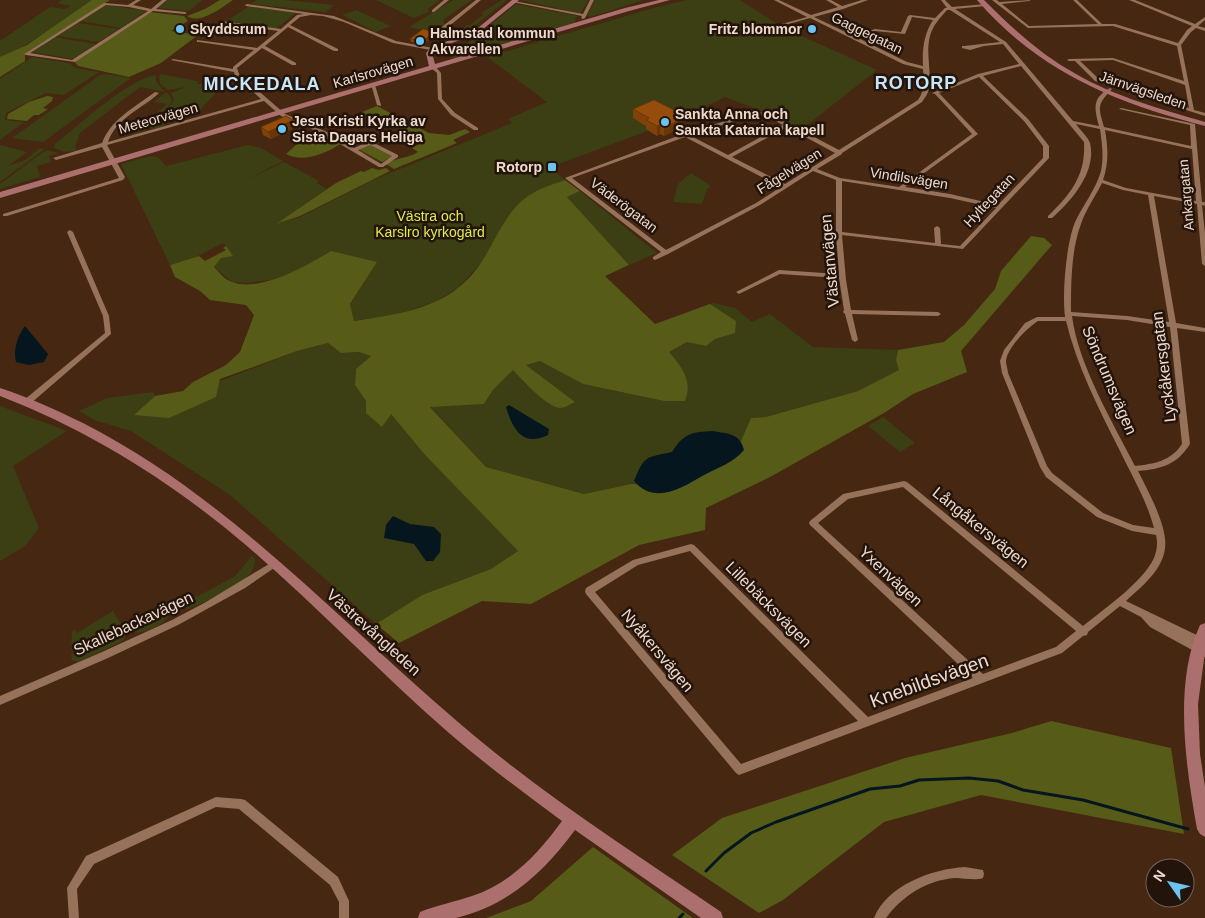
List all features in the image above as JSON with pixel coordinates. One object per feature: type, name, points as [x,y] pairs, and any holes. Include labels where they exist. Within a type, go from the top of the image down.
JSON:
[{"type":"street","points":[[112,0],[26,54],[73,61],[165,0]]},
{"type":"street","points":[[129,6],[139,0]]},
{"type":"street","points":[[433,11],[447,0]]},
{"type":"street","points":[[440,31],[479,0]]},
{"type":"street","points":[[588,22],[583,19],[583,15],[592,0]]},
{"type":"street","name":"Karlsrovägen","points":[[0,195],[588,22],[653,1],[667,0]]},
{"type":"street","name":"Gaggegatan","points":[[776,0],[905,64],[924,68]]},
{"type":"street","points":[[828,0],[842,8]]},
{"type":"street","points":[[780,26],[866,0]]},
{"type":"street","points":[[943,0],[950,8],[1004,43],[1087,142],[1086,164],[1082,179],[1074,194],[1050,217]]},
{"type":"street","points":[[994,0],[1028,27],[1119,26],[1178,44]]},
{"type":"street","points":[[1000,4],[1029,0]]},
{"type":"street","points":[[1075,0],[1101,25]]},
{"type":"street","points":[[1130,0],[1204,30]]},
{"type":"street","points":[[247,5],[337,17],[390,40],[431,49],[475,33],[515,1],[583,15]]},
{"type":"street","points":[[902,188],[975,134],[937,93],[927,92],[924,68],[925,44],[937,19],[944,10],[983,2]]},
{"type":"street","name":"Järnvägsleden","points":[[983,2],[1036,50],[1074,75],[1108,91],[1205,123]]},
{"type":"street","points":[[105,4],[185,13]]},
{"type":"street","points":[[234,71],[237,66],[280,30],[299,16],[307,13]]},
{"type":"street","points":[[854,38],[875,30],[903,33],[910,16],[937,19]]},
{"type":"street","points":[[1178,44],[1189,31],[1205,18]]},
{"type":"street","points":[[224,22],[280,30]]},
{"type":"street","points":[[287,25],[336,50]]},
{"type":"street","points":[[199,41],[259,48],[294,64]]},
{"type":"street","points":[[982,46],[1004,43]]},
{"type":"street","points":[[1178,44],[1192,110]]},
{"type":"street","points":[[431,49],[429,56],[433,68],[439,73],[439,94],[445,106],[476,129]]},
{"type":"street","points":[[1069,60],[1113,59],[1187,84]]},
{"type":"street","points":[[173,60],[234,71],[282,112],[283,115],[313,127],[353,150],[381,166],[396,156],[370,143],[353,150]]},
{"type":"street","points":[[1076,60],[1097,80],[1205,115]]},
{"type":"street","points":[[937,93],[941,88],[980,75],[1023,64]]},
{"type":"street","name":"Hyltegatan","points":[[838,233],[961,248],[1046,158],[1046,146],[1026,120],[980,75]]},
{"type":"street","points":[[372,85],[379,105]]},
{"type":"street","name":"Söndrumsvägen","points":[[1108,91],[1099,98],[1097,104],[1107,159],[1102,181],[1078,224],[1074,238],[1068,317],[1089,380],[1133,469],[1160,532],[1161,548],[1156,562],[1144,579],[1119,602]]},
{"type":"street","name":"Fågelvägen","points":[[655,258],[726,222],[816,170],[918,103],[927,92]]},
{"type":"street","points":[[5,215],[115,182],[122,177],[104,145],[109,131],[157,94]]},
{"type":"street","name":"Meteorvägen","points":[[56,158],[266,99]]},
{"type":"street","name":"Ankargatan","points":[[1121,109],[1192,124],[1202,203],[1205,264]]},
{"type":"street","points":[[685,135],[758,112],[840,154]]},
{"type":"street","points":[[1071,122],[1194,148]]},
{"type":"street","points":[[728,157],[786,125]]},
{"type":"street","points":[[685,135],[786,187]]},
{"type":"street","name":"Väderögatan","points":[[666,253],[568,178],[685,135]]},
{"type":"street","name":"Vindilsvägen","points":[[816,170],[839,179],[902,188],[999,207]]},
{"type":"street","name":"Västanvägen","points":[[839,179],[838,233],[842,276],[846,312],[855,340]]},
{"type":"street","points":[[1102,181],[1151,194],[1202,203]]},
{"type":"street","name":"Lyckåkersgatan","points":[[1133,469],[1150,468],[1171,462],[1181,454],[1186,444],[1173,325],[1151,194]]},
{"type":"street","points":[[937,228],[938,245]]},
{"type":"street","points":[[27,402],[108,334],[106,316],[70,232]]},
{"type":"street","points":[[739,292],[779,272],[842,276]]},
{"type":"street","points":[[846,312],[938,314]]},
{"type":"street","points":[[1160,532],[1132,528],[1100,515],[1057,483],[1044,467],[1005,373],[1003,361],[1007,350],[1027,325],[1037,319],[1068,317],[1127,318],[1205,330]]},
{"type":"street","name":"Västrevångleden","points":[[0,392],[27,402],[106,440],[167,478],[214,512],[274,564],[455,729],[529,789],[715,918]]},
{"type":"street","name":"Långåkersvägen","points":[[846,496],[904,484],[1084,632]]},
{"type":"street","name":"Yxenvägen","points":[[846,496],[813,523],[981,679]]},
{"type":"street","name":"Lillebäcksvägen","points":[[636,562],[691,547],[866,722]]},
{"type":"street","name":"Nyåkersvägen","points":[[636,562],[589,591],[739,770]]},
{"type":"street","name":"Skallebackavägen","points":[[0,701],[179,619],[245,584],[274,564]]},
{"type":"street","points":[[1119,602],[1143,614],[1153,624],[1203,643],[1192,682],[1190,720],[1194,772],[1205,829]]},
{"type":"street","name":"Knebildsvägen","points":[[739,770],[1059,650],[1084,632],[1119,602]]},
{"type":"street","points":[[74,918],[72,888],[90,860],[216,802],[241,804],[334,881],[344,901],[344,918]]},
{"type":"street","points":[[426,918],[459,910],[502,892],[517,883],[535,867],[573,819]]},
{"type":"street","points":[[879,918],[892,901],[918,883],[961,870],[979,874]]},
{"type":"green space","points":[[62,0],[93,0],[67,20],[0,60],[0,41],[50,7],[65,9],[71,6],[57,3]]},
{"type":"green space","points":[[92,0],[110,0],[25,53],[25,61],[0,77],[0,57],[27,45]]},
{"type":"green space","points":[[168,0],[202,0],[189,11],[158,8]]},
{"type":"green space","points":[[220,0],[233,0],[204,17],[192,18],[187,16],[205,9]]},
{"type":"green space","points":[[256,0],[285,0],[334,5],[326,12],[251,4]]},
{"type":"green space","points":[[376,0],[440,0],[428,9],[429,12],[414,18]]},
{"type":"green space","points":[[453,0],[472,0],[443,20],[445,25],[433,25],[431,29],[439,31],[436,33],[409,27]]},
{"type":"green space","points":[[502,0],[507,0],[466,33],[449,38],[484,14],[481,13]]},
{"type":"green space","points":[[521,0],[588,0],[581,13],[578,13]]},
{"type":"green space","points":[[595,0],[644,0],[590,17],[587,15]]},
{"type":"green space","name":"Västra och Karslro kyrkogård","points":[[687,0],[740,0],[782,27],[877,70],[801,130],[773,115],[725,97],[678,120],[550,167],[565,180],[523,200],[481,263],[458,288],[434,302],[398,314],[354,321],[350,305],[377,262],[305,267],[278,279],[247,283],[232,282],[214,267],[228,248],[223,243],[196,257],[170,265],[121,164],[150,156],[158,157],[166,166],[248,145],[261,148],[283,161],[248,179],[284,162],[319,181],[317,183],[327,189],[276,224],[300,217],[373,180],[512,123],[508,119],[547,102],[487,57],[653,8]]},
{"type":"green space","points":[[516,4],[577,16],[574,23],[453,59],[451,57]]},
{"type":"green space","points":[[107,5],[146,11],[121,28],[80,21]]},
{"type":"green space","points":[[249,6],[298,11],[276,29],[227,21]]},
{"type":"green space","points":[[356,10],[391,26],[376,32],[342,15]]},
{"type":"green space","points":[[149,12],[184,16],[188,21],[171,31],[198,35],[161,63],[129,77],[78,66],[74,61]]},
{"type":"green space","points":[[78,23],[119,29],[99,42],[57,36]]},
{"type":"green space","points":[[54,37],[96,44],[74,59],[31,52]]},
{"type":"green space","points":[[32,57],[69,63],[76,68],[99,72],[64,95],[46,93],[6,113],[5,120],[24,122],[0,140],[0,79]]},
{"type":"green space","points":[[107,74],[131,78],[43,142],[12,138],[100,75]]},
{"type":"green space","points":[[161,74],[197,81],[197,84],[204,84],[216,93],[198,112],[166,120],[163,118],[174,100],[171,93],[186,87],[168,90],[160,84],[159,77]]},
{"type":"green space","points":[[156,75],[156,82],[165,92],[140,87],[80,133],[75,147],[76,151],[64,152],[54,148],[55,144],[118,94],[145,78]]},
{"type":"green space","points":[[165,93],[168,93],[172,101],[161,116],[165,126],[150,128],[131,136],[167,104],[154,102]]},
{"type":"green space","points":[[47,96],[53,97],[52,101],[43,108],[48,109],[39,115],[34,115],[27,121],[7,119],[8,114],[29,102]]},
{"type":"green space","points":[[377,106],[429,133],[449,135],[465,129],[470,132],[453,140],[457,143],[394,169],[386,164],[418,152],[412,148],[423,142],[394,127],[373,123],[377,121],[375,116],[363,114],[362,112]]},
{"type":"green space","points":[[320,133],[340,144],[314,156],[300,158],[286,154],[297,144]]},
{"type":"green space","points":[[368,144],[393,156],[382,162],[358,149]]},
{"type":"green space","points":[[0,145],[27,152],[8,166],[25,160],[40,148],[45,149],[0,182]]},
{"type":"green space","points":[[46,150],[59,153],[49,156],[51,162],[37,166],[40,177],[0,189],[0,184]]},
{"type":"green space","points":[[372,168],[379,170],[386,168],[390,171],[300,216],[276,224],[336,183]]},
{"type":"green space","points":[[691,173],[711,186],[707,189],[702,204],[673,202],[678,184]]},
{"type":"green space","points":[[565,180],[580,191],[567,197],[629,265],[605,276],[655,324],[710,304],[736,321],[735,333],[715,339],[706,346],[687,342],[669,352],[682,369],[687,381],[688,387],[685,401],[664,401],[583,384],[540,361],[526,365],[575,402],[562,408],[548,403],[513,370],[493,390],[484,404],[430,407],[486,467],[584,494],[631,484],[672,485],[738,448],[751,418],[766,417],[858,391],[899,370],[896,360],[898,350],[944,342],[964,325],[995,289],[1001,271],[1031,236],[1044,238],[1052,245],[961,351],[967,372],[913,394],[884,413],[770,477],[706,508],[705,530],[639,545],[531,604],[482,601],[399,643],[376,624],[422,595],[491,569],[518,551],[425,455],[391,414],[382,427],[366,413],[366,401],[355,385],[356,369],[371,356],[359,352],[341,353],[328,343],[297,351],[220,379],[216,397],[169,418],[134,415],[155,396],[183,391],[193,382],[226,365],[240,352],[254,315],[246,305],[210,300],[200,291],[175,277],[170,265],[199,256],[205,261],[226,250],[223,248],[226,246],[233,256],[221,258],[214,267],[229,281],[256,284],[270,281],[297,270],[331,251],[377,262],[350,304],[354,321],[414,310],[442,298],[467,280],[482,261],[508,217],[524,199],[543,188]]},
{"type":"green space","points":[[580,191],[657,253],[629,265],[567,197]]},
{"type":"green space","points":[[714,303],[735,308],[752,322],[770,314],[813,347],[898,350],[896,360],[900,370],[858,391],[766,417],[752,418],[738,448],[672,485],[631,484],[584,494],[486,467],[430,406],[484,404],[493,390],[513,370],[526,385],[574,402],[526,365],[540,361],[583,384],[664,401],[669,352],[688,342],[706,346],[736,321],[710,304]]},
{"type":"green space","points":[[328,343],[341,353],[359,352],[371,356],[356,369],[355,385],[366,401],[391,414],[425,455],[518,551],[491,569],[422,595],[376,624],[230,495],[131,431],[94,420],[79,411],[107,398],[153,392],[155,396],[134,415],[297,351]]},
{"type":"green space","points":[[0,406],[67,431],[13,466],[39,528],[25,546],[0,561]]},
{"type":"green space","points":[[883,417],[915,443],[900,452],[868,426]]},
{"type":"green space","points":[[252,556],[255,559],[254,567],[240,583],[218,596],[188,609],[179,606],[234,577]]},
{"type":"green space","points":[[113,611],[123,627],[71,651],[72,632],[75,630],[77,633]]},
{"type":"green space","points":[[168,611],[169,615],[159,625],[142,632],[134,632],[133,627]]},
{"type":"green space","points":[[124,631],[125,638],[121,642],[78,662],[72,660],[71,655]]},
{"type":"green space","points":[[1051,721],[1171,748],[1184,834],[981,795],[884,822],[783,900],[759,913],[672,855],[722,818],[905,758],[1012,733]]},
{"type":"green space","points":[[593,847],[693,918],[486,918],[531,901]]},
{"type":"water","points":[[25,326],[48,354],[44,362],[29,365],[16,362],[17,342]]},
{"type":"water","points":[[509,405],[549,429],[548,435],[531,439],[525,437],[511,422],[506,407]]},
{"type":"water","points":[[713,431],[733,435],[740,440],[744,450],[726,464],[687,485],[669,492],[651,492],[642,488],[634,481],[641,466],[647,459],[672,452],[689,435]]},
{"type":"water","points":[[393,516],[410,524],[434,527],[441,534],[440,552],[433,561],[426,561],[414,544],[384,538],[386,525]]},
{"type":"building","points":[[423,29],[435,32],[423,41],[410,39]]},
{"type":"building","points":[[654,100],[682,114],[673,118],[676,122],[664,127],[661,125],[657,126],[646,120],[649,118],[633,109]]},
{"type":"building","points":[[286,116],[293,120],[268,132],[261,127]]},
{"type":"waterway","points":[[706,871],[724,853],[751,833],[776,822],[870,789],[900,786],[919,780],[969,778],[998,781],[1023,790],[1083,800],[1188,829]]},
{"type":"waterway","points":[[679,918],[683,914]]},
{"type":"place","name":"Skyddsrum","points":[[180,29]]},
{"type":"place","name":"Fritz blommor","points":[[812,29]]},
{"type":"place","name":"Halmstad kommun Akvarellen","points":[[420,41]]},
{"type":"place","name":"Sankta Anna och Sankta Katarina kapell","points":[[665,122]]},
{"type":"place","name":"Jesu Kristi Kyrka av Sista Dagars Heliga","points":[[282,129]]},
{"type":"place","name":"Rotorp","points":[[552,167]]},
{"type":"district","name":"ROTORP","points":[[916,83]]},
{"type":"district","name":"MICKEDALA","points":[[262,84]]}]
